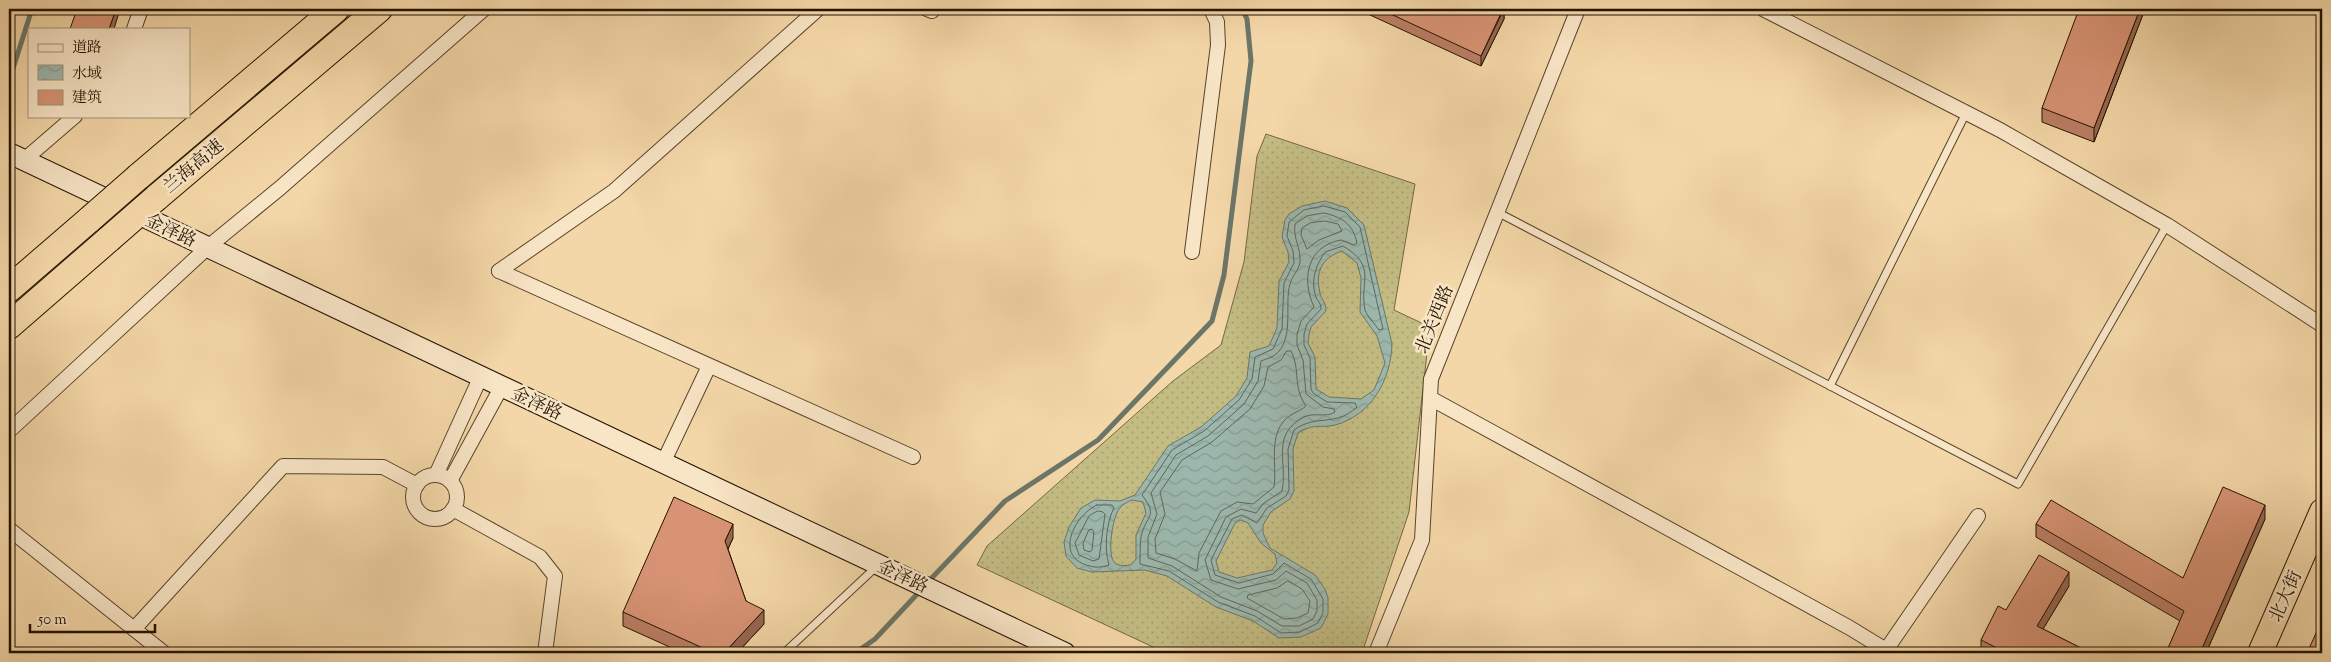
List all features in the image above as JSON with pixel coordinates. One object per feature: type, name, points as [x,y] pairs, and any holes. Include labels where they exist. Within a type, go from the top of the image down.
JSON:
[{"type":"highway","name":"兰海高速","points":[[9,289],[336,9]]},
{"type":"highway","name":"兰海高速","points":[[9,326],[156,198],[379,9]]},
{"type":"highway","name":"北大街","points":[[2260,653],[2322,511]]},
{"type":"main road","name":"金泽路","points":[[17,156],[1065,653]]},
{"type":"street","points":[[134,28],[141,9]]},
{"type":"street","points":[[9,431],[208,247],[280,188],[484,9]]},
{"type":"street","points":[[818,9],[614,191],[499,271],[913,458]]},
{"type":"street","points":[[1192,252],[1218,45],[1217,22],[1211,9]]},
{"type":"street","name":"北关西路","points":[[1376,653],[1422,540],[1431,379],[1578,9]]},
{"type":"street","points":[[1763,9],[1966,113],[2167,224],[2322,325]]},
{"type":"street","points":[[17,156],[72,118]]},
{"type":"street","points":[[663,463],[709,366]]},
{"type":"street","points":[[436,475],[481,376]]},
{"type":"street","points":[[450,481],[502,386]]},
{"type":"street","points":[[1430,398],[1841,623],[1885,652],[1978,516]]},
{"type":"street","points":[[134,630],[283,466],[383,467],[417,485]]},
{"type":"street","points":[[436,475],[450,481],[457,495],[453,509],[441,518],[426,517],[420,513],[413,499],[417,485],[429,476],[436,475]]},
{"type":"street","points":[[453,509],[540,557],[555,576],[545,653]]},
{"type":"street","points":[[9,529],[164,653]]},
{"type":"lane","points":[[1830,386],[1966,113]]},
{"type":"lane","points":[[1497,212],[2018,484],[2167,224]]},
{"type":"lane","points":[[784,653],[878,564]]},
{"type":"shaded area","points":[[1266,134],[1415,184],[1394,310],[1430,327],[1409,512],[1362,653],[1166,653],[977,565],[987,546],[1173,381],[1221,345],[1244,262],[1257,156]]},
{"type":"water","points":[[1325,201],[1347,208],[1364,225],[1392,344],[1388,370],[1377,394],[1369,404],[1348,420],[1335,425],[1309,428],[1298,433],[1293,449],[1294,491],[1290,499],[1271,512],[1263,525],[1263,533],[1270,548],[1315,575],[1325,589],[1328,598],[1328,614],[1321,628],[1301,637],[1279,638],[1253,621],[1216,607],[1167,576],[1145,570],[1092,572],[1077,568],[1066,556],[1064,542],[1069,527],[1081,508],[1095,500],[1120,501],[1135,495],[1168,446],[1201,427],[1236,396],[1247,378],[1250,352],[1269,346],[1277,328],[1279,281],[1289,262],[1288,252],[1282,237],[1285,220],[1289,214],[1302,206]],"holes":[[[1342,251],[1357,263],[1361,278],[1360,312],[1377,336],[1385,363],[1374,390],[1361,399],[1329,397],[1316,389],[1315,357],[1308,343],[1311,327],[1326,311],[1319,285],[1319,272],[1329,257]],[[1132,500],[1143,502],[1146,513],[1136,535],[1136,559],[1131,565],[1115,563],[1111,554],[1115,517],[1123,505]],[[1241,520],[1248,523],[1261,543],[1275,554],[1277,563],[1272,570],[1237,578],[1219,572],[1216,561],[1235,523]]]},
{"type":"building","points":[[77,9],[116,9],[109,28],[70,28]]},
{"type":"building","points":[[1380,9],[1503,9],[1481,56]]},
{"type":"building","points":[[2079,9],[2140,9],[2094,128],[2042,108]]},
{"type":"building","points":[[2223,487],[2265,505],[2200,653],[2166,653],[2184,611],[2036,524],[2051,500],[2183,578]]},
{"type":"building","points":[[674,497],[733,524],[725,541],[746,601],[764,610],[724,653],[714,653],[623,612]]},
{"type":"building","points":[[2039,555],[2069,572],[2037,626],[2091,653],[2007,653],[1981,640],[1998,606],[2006,610]]},
{"type":"building","points":[[2322,620],[2322,653],[2307,653]]},
{"type":"waterway","points":[[9,81],[32,9]]},
{"type":"waterway","points":[[927,583],[1005,501],[1098,440],[1212,321],[1224,275],[1251,61],[1247,19],[1242,9]]},
{"type":"waterway","points":[[855,653],[875,639],[921,590]]}]
